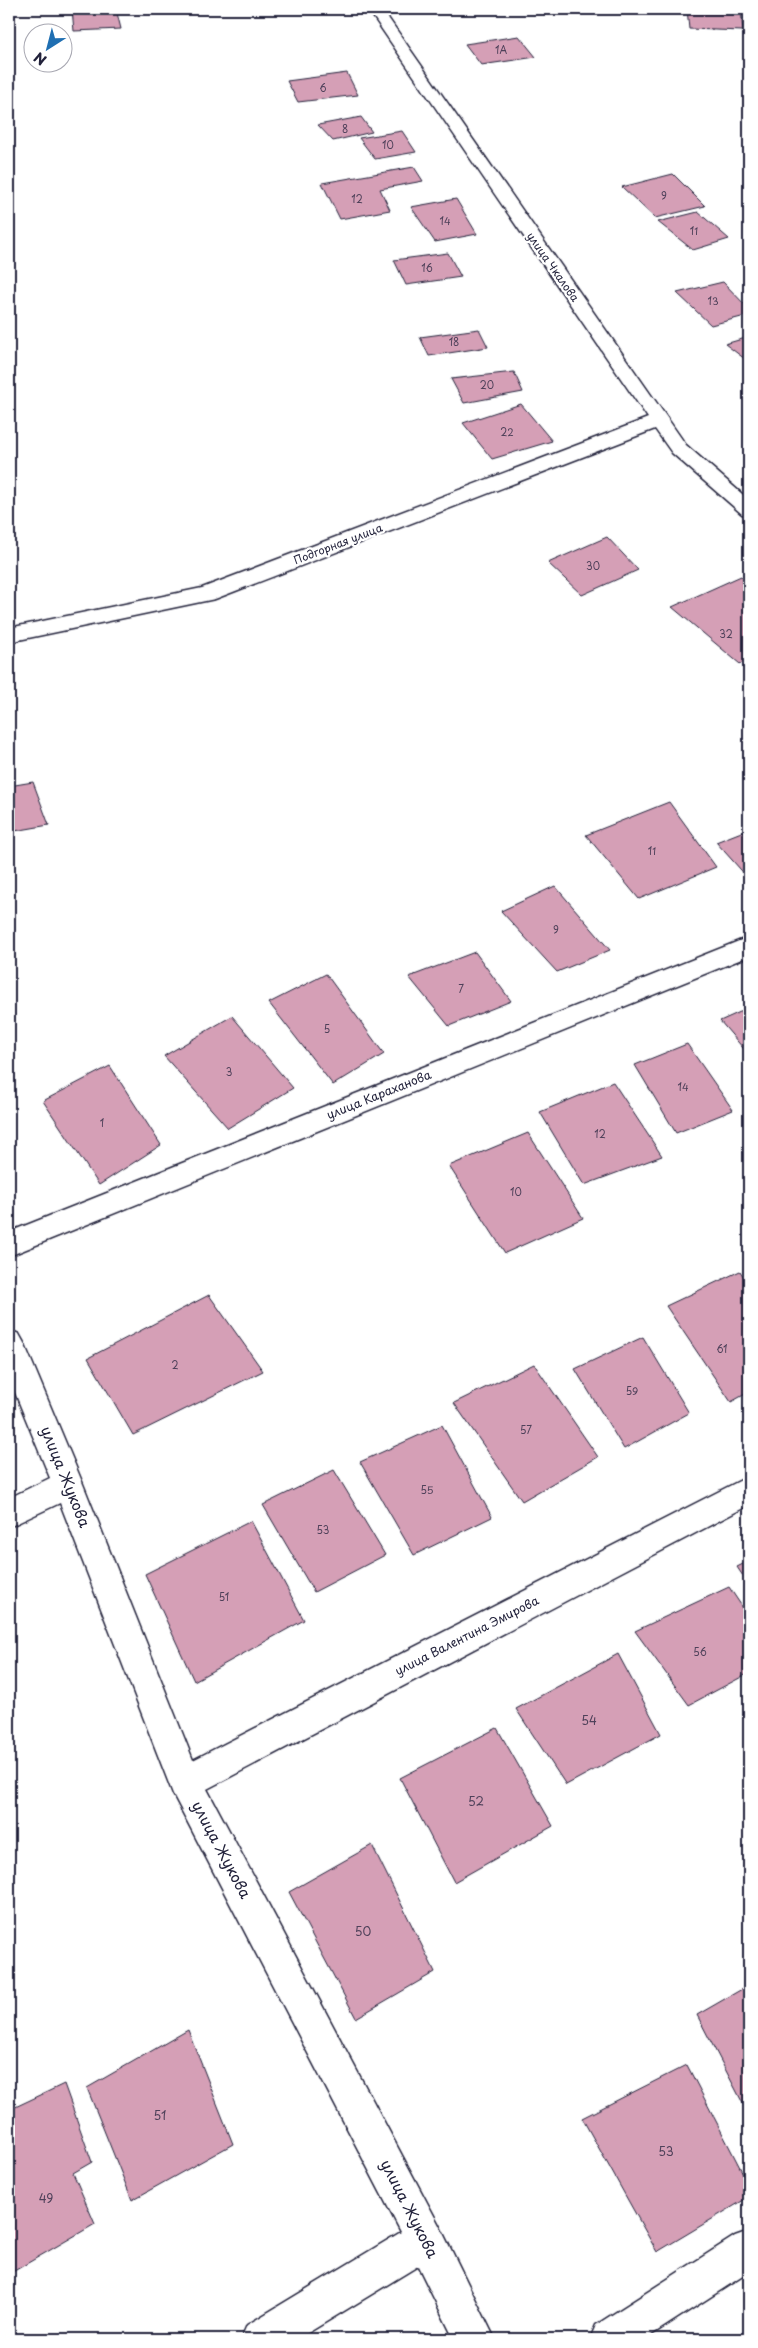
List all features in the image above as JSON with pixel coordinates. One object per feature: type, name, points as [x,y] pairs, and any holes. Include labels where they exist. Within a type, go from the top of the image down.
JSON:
[{"type":"street","name":"улица Чкалова","points":[[376,9],[679,449],[749,510]]},
{"type":"street","name":"Подгорная улица","points":[[9,635],[207,594],[659,421]]},
{"type":"street","name":"улица Караханова","points":[[9,1244],[749,946]]},
{"type":"street","name":"улица Жукова","points":[[9,1342],[68,1484],[185,1782],[425,2239],[475,2339]]},
{"type":"street","points":[[9,1513],[68,1484]]},
{"type":"street","name":"улица Валентина Эмирова","points":[[185,1782],[749,1490]]},
{"type":"street","points":[[261,2339],[425,2239]]},
{"type":"street","points":[[610,2339],[749,2250]]},
{"type":"building","points":[[72,9],[116,9],[121,29],[74,31]]},
{"type":"building","points":[[687,9],[741,10],[743,31],[689,29]]},
{"type":"building","points":[[519,36],[536,57],[481,65],[465,44]]},
{"type":"building","points":[[347,73],[358,95],[298,102],[287,81]]},
{"type":"building","points":[[361,117],[372,132],[333,141],[318,125]]},
{"type":"building","points":[[402,131],[416,152],[375,159],[359,138]]},
{"type":"building","points":[[414,167],[423,181],[380,189],[390,210],[340,219],[322,183]]},
{"type":"building","points":[[673,174],[705,206],[655,218],[622,187]]},
{"type":"building","points":[[456,199],[477,234],[435,242],[411,207]]},
{"type":"building","points":[[698,212],[729,239],[693,250],[658,222]]},
{"type":"building","points":[[448,253],[461,277],[406,285],[394,260]]},
{"type":"building","points":[[723,282],[749,309],[749,315],[711,325],[677,293]]},
{"type":"building","points":[[479,329],[488,347],[429,356],[420,337]]},
{"type":"building","points":[[749,337],[749,362],[725,344]]},
{"type":"building","points":[[514,372],[523,392],[464,403],[451,379]]},
{"type":"building","points":[[521,404],[552,441],[492,459],[463,423]]},
{"type":"building","points":[[607,537],[638,570],[582,595],[548,563]]},
{"type":"building","points":[[741,576],[749,584],[749,660],[740,664],[672,607]]},
{"type":"building","points":[[33,782],[49,825],[9,832],[9,786]]},
{"type":"building","points":[[669,802],[716,867],[639,899],[586,835]]},
{"type":"building","points":[[749,829],[749,879],[716,842]]},
{"type":"building","points":[[555,886],[610,950],[557,972],[501,911]]},
{"type":"building","points":[[475,952],[511,1001],[449,1026],[409,977]]},
{"type":"building","points":[[326,974],[384,1054],[333,1085],[269,1003]]},
{"type":"building","points":[[749,1008],[749,1055],[720,1021]]},
{"type":"building","points":[[232,1016],[293,1088],[228,1128],[164,1056]]},
{"type":"building","points":[[687,1044],[733,1110],[676,1133],[635,1065]]},
{"type":"building","points":[[110,1066],[161,1145],[99,1185],[43,1101]]},
{"type":"building","points":[[613,1082],[662,1156],[584,1185],[540,1112]]},
{"type":"building","points":[[528,1133],[583,1218],[505,1253],[449,1166]]},
{"type":"building","points":[[740,1271],[749,1285],[749,1392],[731,1402],[666,1306]]},
{"type":"building","points":[[209,1295],[263,1371],[133,1435],[88,1358]]},
{"type":"building","points":[[643,1337],[689,1413],[624,1449],[575,1369]]},
{"type":"building","points":[[534,1364],[598,1457],[522,1501],[454,1403]]},
{"type":"building","points":[[442,1425],[492,1517],[414,1555],[360,1462]]},
{"type":"building","points":[[334,1470],[385,1555],[314,1592],[263,1505]]},
{"type":"building","points":[[251,1521],[304,1620],[194,1681],[145,1574]]},
{"type":"building","points":[[749,1561],[749,1585],[737,1567]]},
{"type":"building","points":[[729,1587],[749,1617],[749,1673],[689,1705],[635,1631]]},
{"type":"building","points":[[618,1654],[661,1734],[566,1785],[516,1709]]},
{"type":"building","points":[[497,1728],[553,1826],[454,1882],[400,1778]]},
{"type":"building","points":[[372,1845],[435,1972],[356,2018],[289,1892]]},
{"type":"building","points":[[749,1985],[749,2115],[697,2015]]},
{"type":"building","points":[[188,2030],[233,2144],[132,2200],[87,2088]]},
{"type":"building","points":[[687,2065],[749,2185],[749,2197],[657,2252],[582,2118]]},
{"type":"building","points":[[64,2084],[92,2162],[73,2173],[95,2224],[9,2274],[9,2110]]}]
